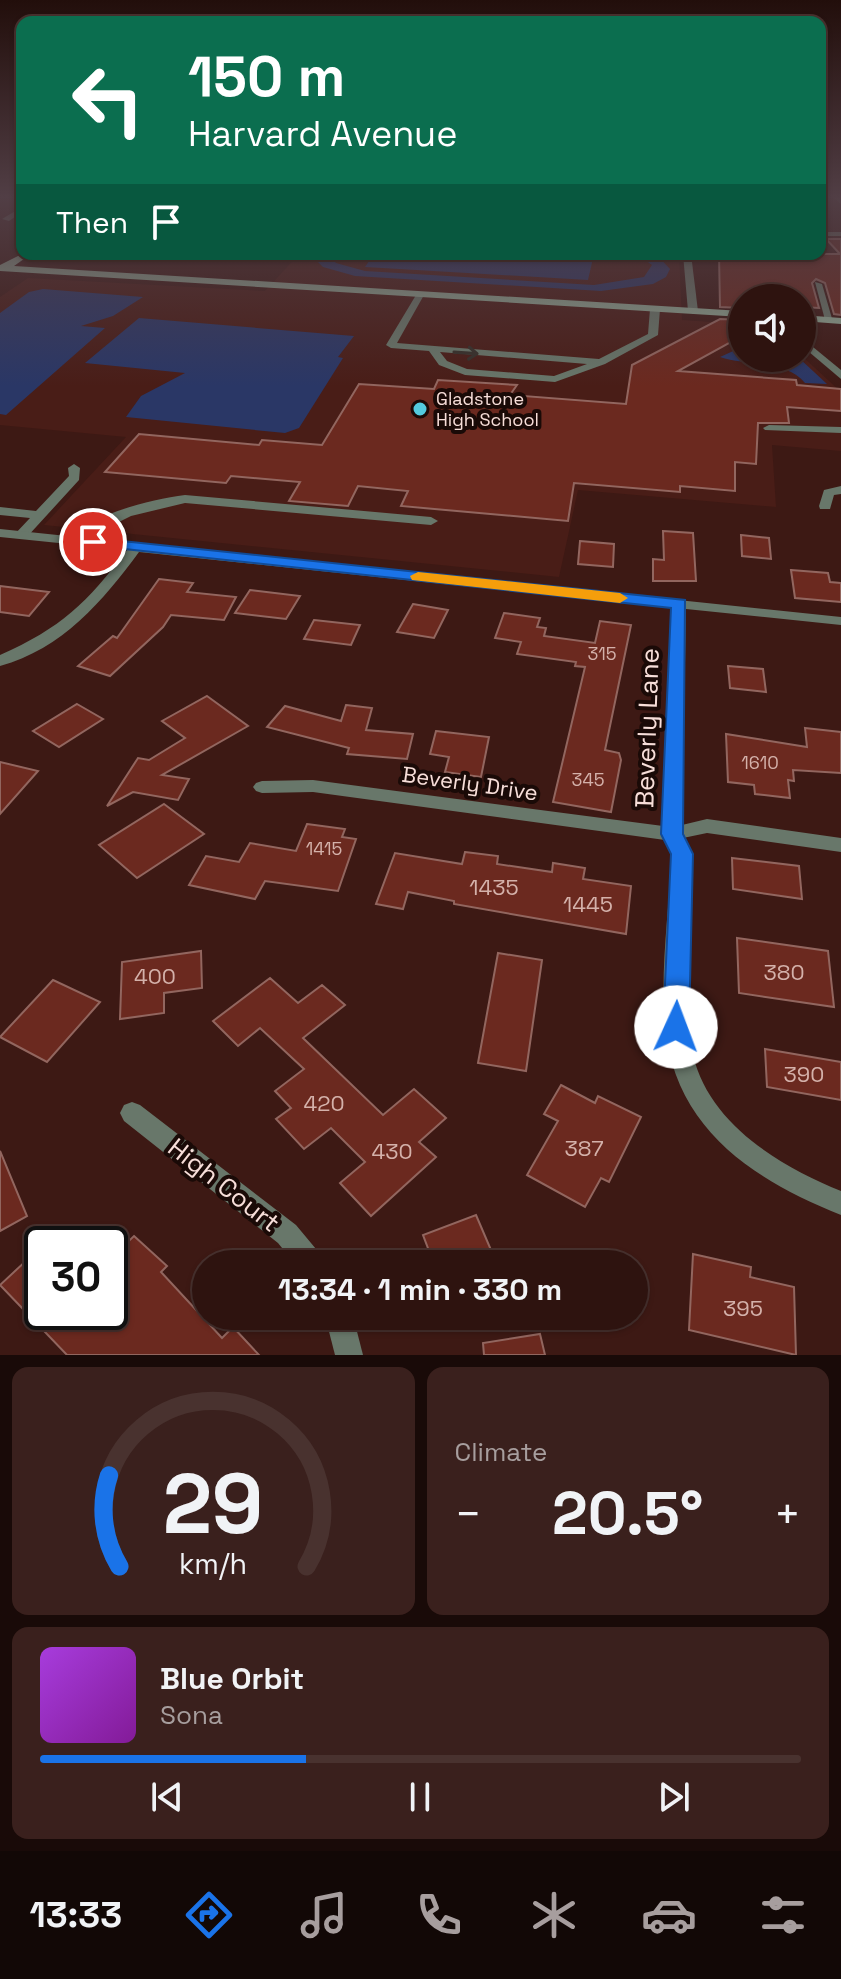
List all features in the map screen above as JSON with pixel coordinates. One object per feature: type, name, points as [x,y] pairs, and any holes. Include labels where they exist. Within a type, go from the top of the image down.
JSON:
[{"type":"street","points":[[688,260],[693,311]]},
{"type":"street","points":[[3,268],[728,313]]},
{"type":"street","points":[[818,284],[835,320]]},
{"type":"street","points":[[420,295],[391,345],[601,362]]},
{"type":"street","points":[[433,350],[443,363],[465,372],[555,379],[601,362],[653,335],[655,309]]},
{"type":"street","points":[[816,354],[841,376]]},
{"type":"street","points":[[769,428],[841,430]]},
{"type":"street","points":[[21,535],[75,477],[74,468]]},
{"type":"street","points":[[825,506],[828,493],[841,490]]},
{"type":"street","points":[[72,540],[97,525],[166,501],[185,499],[431,521]]},
{"type":"street","points":[[0,511],[40,515]]},
{"type":"street","points":[[0,533],[841,621]]},
{"type":"street","points":[[0,661],[45,642],[75,622],[96,601],[136,547]]},
{"type":"street","name":"Beverly Lane","points":[[679,604],[672,834],[682,854],[676,1027],[692,1089],[710,1119],[747,1152],[772,1171],[841,1203]]},
{"type":"street","name":"Beverly Drive","points":[[262,787],[313,786],[672,834],[707,826],[841,845]]},
{"type":"street","name":"High Court","points":[[132,1113],[287,1234],[300,1250]]},
{"type":"street","points":[[343,1330],[349,1355]]},
{"type":"shaded area","name":"Gladstone High School","points":[[293,260],[679,260],[682,320],[728,323],[728,372],[816,372],[816,369],[841,392],[841,451],[772,445],[776,507],[578,490],[559,577],[44,525],[126,437],[0,425],[0,297],[28,278],[265,291]]},
{"type":"shaded area","points":[[316,260],[333,260],[365,271],[594,285],[644,277],[652,265],[645,260],[662,260],[670,269],[666,277],[653,284],[601,291],[355,276],[323,267]]},
{"type":"shaded area","points":[[370,260],[593,260],[588,280],[365,267]]},
{"type":"shaded area","points":[[43,289],[143,297],[113,316],[81,326],[105,328],[6,415],[0,414],[0,313],[29,292]]},
{"type":"shaded area","points":[[139,318],[354,336],[338,357],[343,358],[299,428],[285,433],[126,417],[141,396],[185,373],[85,363]]},
{"type":"shaded area","points":[[791,372],[814,372],[827,384],[805,383]]},
{"type":"building","points":[[841,259],[841,315],[834,314],[825,283],[816,279],[812,284],[728,284],[728,307],[720,307],[719,260]]},
{"type":"building","points":[[720,319],[728,319],[728,344],[678,371],[796,380],[797,385],[841,389],[841,411],[787,407],[789,423],[758,423],[756,464],[735,462],[735,491],[680,486],[680,492],[574,483],[568,521],[401,506],[408,491],[358,486],[348,506],[289,501],[300,482],[231,476],[226,483],[105,472],[139,434],[259,445],[262,440],[322,445],[359,384],[434,389],[438,380],[517,385],[510,395],[626,404],[632,365]]},
{"type":"building","points":[[663,531],[693,533],[696,581],[653,581],[653,559],[664,560]]},
{"type":"building","points":[[741,535],[769,538],[771,559],[742,556]]},
{"type":"building","points":[[580,541],[614,544],[613,567],[578,564]]},
{"type":"building","points":[[791,570],[828,573],[830,582],[841,583],[841,602],[795,598]]},
{"type":"building","points":[[159,579],[193,583],[187,592],[236,597],[224,620],[171,615],[163,627],[110,676],[78,666],[113,636],[117,638]]},
{"type":"building","points":[[0,586],[49,592],[29,616],[0,612]]},
{"type":"building","points":[[250,590],[300,596],[286,619],[235,613]]},
{"type":"building","points":[[413,604],[448,610],[434,638],[397,632]]},
{"type":"building","points":[[504,613],[540,618],[537,627],[546,628],[544,636],[595,643],[600,621],[631,625],[605,750],[619,753],[621,760],[611,812],[553,802],[585,667],[575,666],[576,662],[517,654],[521,642],[495,638]]},
{"type":"building","points":[[314,620],[360,625],[351,645],[304,639]]},
{"type":"building","points":[[728,666],[763,669],[766,692],[730,688]]},
{"type":"building","points":[[207,696],[248,726],[162,775],[189,779],[178,800],[133,792],[107,806],[138,758],[149,760],[185,738],[162,721]]},
{"type":"building","points":[[77,704],[103,719],[59,747],[33,731]]},
{"type":"building","points":[[346,705],[372,708],[366,730],[413,734],[407,759],[347,754],[349,748],[267,727],[285,706],[341,721]]},
{"type":"building","points":[[805,728],[841,732],[841,773],[793,770],[794,781],[788,780],[790,798],[755,794],[754,785],[728,782],[726,734],[807,747]]},
{"type":"building","points":[[436,731],[489,737],[481,777],[445,772],[449,757],[430,754]]},
{"type":"building","points":[[0,762],[38,771],[0,814]]},
{"type":"building","points":[[164,804],[204,834],[137,878],[99,845]]},
{"type":"building","points":[[307,824],[345,829],[342,837],[356,839],[338,891],[265,881],[255,899],[189,885],[206,856],[239,862],[250,843],[296,851]]},
{"type":"building","points":[[465,852],[498,856],[497,864],[552,872],[553,863],[585,868],[583,879],[631,886],[626,934],[454,904],[454,901],[408,892],[403,909],[376,904],[395,853],[462,864]]},
{"type":"building","points":[[732,858],[799,866],[802,899],[733,889]]},
{"type":"building","points":[[737,938],[828,951],[834,1007],[739,993]]},
{"type":"building","points":[[201,951],[202,988],[164,993],[164,1013],[120,1019],[122,962]]},
{"type":"building","points":[[498,953],[542,960],[526,1071],[478,1063]]},
{"type":"building","points":[[270,978],[298,1003],[322,985],[345,1005],[303,1038],[383,1115],[414,1089],[446,1118],[419,1142],[436,1157],[371,1216],[340,1183],[365,1162],[331,1128],[304,1149],[276,1119],[291,1108],[275,1091],[304,1069],[260,1028],[238,1046],[213,1021]]},
{"type":"building","points":[[53,980],[100,1002],[47,1062],[0,1037]]},
{"type":"building","points":[[765,1049],[841,1062],[841,1100],[767,1087]]},
{"type":"building","points":[[561,1085],[595,1103],[598,1096],[641,1117],[609,1182],[601,1178],[585,1207],[527,1175],[558,1121],[544,1114]]},
{"type":"building","points":[[0,1151],[27,1216],[0,1231]]},
{"type":"building","points":[[476,1215],[491,1250],[429,1250],[423,1235]]},
{"type":"building","points":[[134,1236],[167,1266],[161,1272],[192,1306],[192,1330],[215,1330],[222,1338],[230,1330],[236,1330],[259,1355],[67,1355],[43,1330],[128,1330],[128,1242]]},
{"type":"building","points":[[693,1254],[751,1267],[750,1277],[794,1287],[796,1355],[689,1330]]},
{"type":"building","points":[[24,1263],[24,1310],[0,1285]]},
{"type":"building","points":[[540,1334],[545,1355],[484,1355],[483,1343]]},
{"type":"slow traffic","points":[[418,576],[620,598]]},
{"type":"place","name":"Gladstone High School","points":[[420,409]]},
{"type":"route","points":[[93,542],[679,604],[672,834],[682,854],[676,1027]]}]
